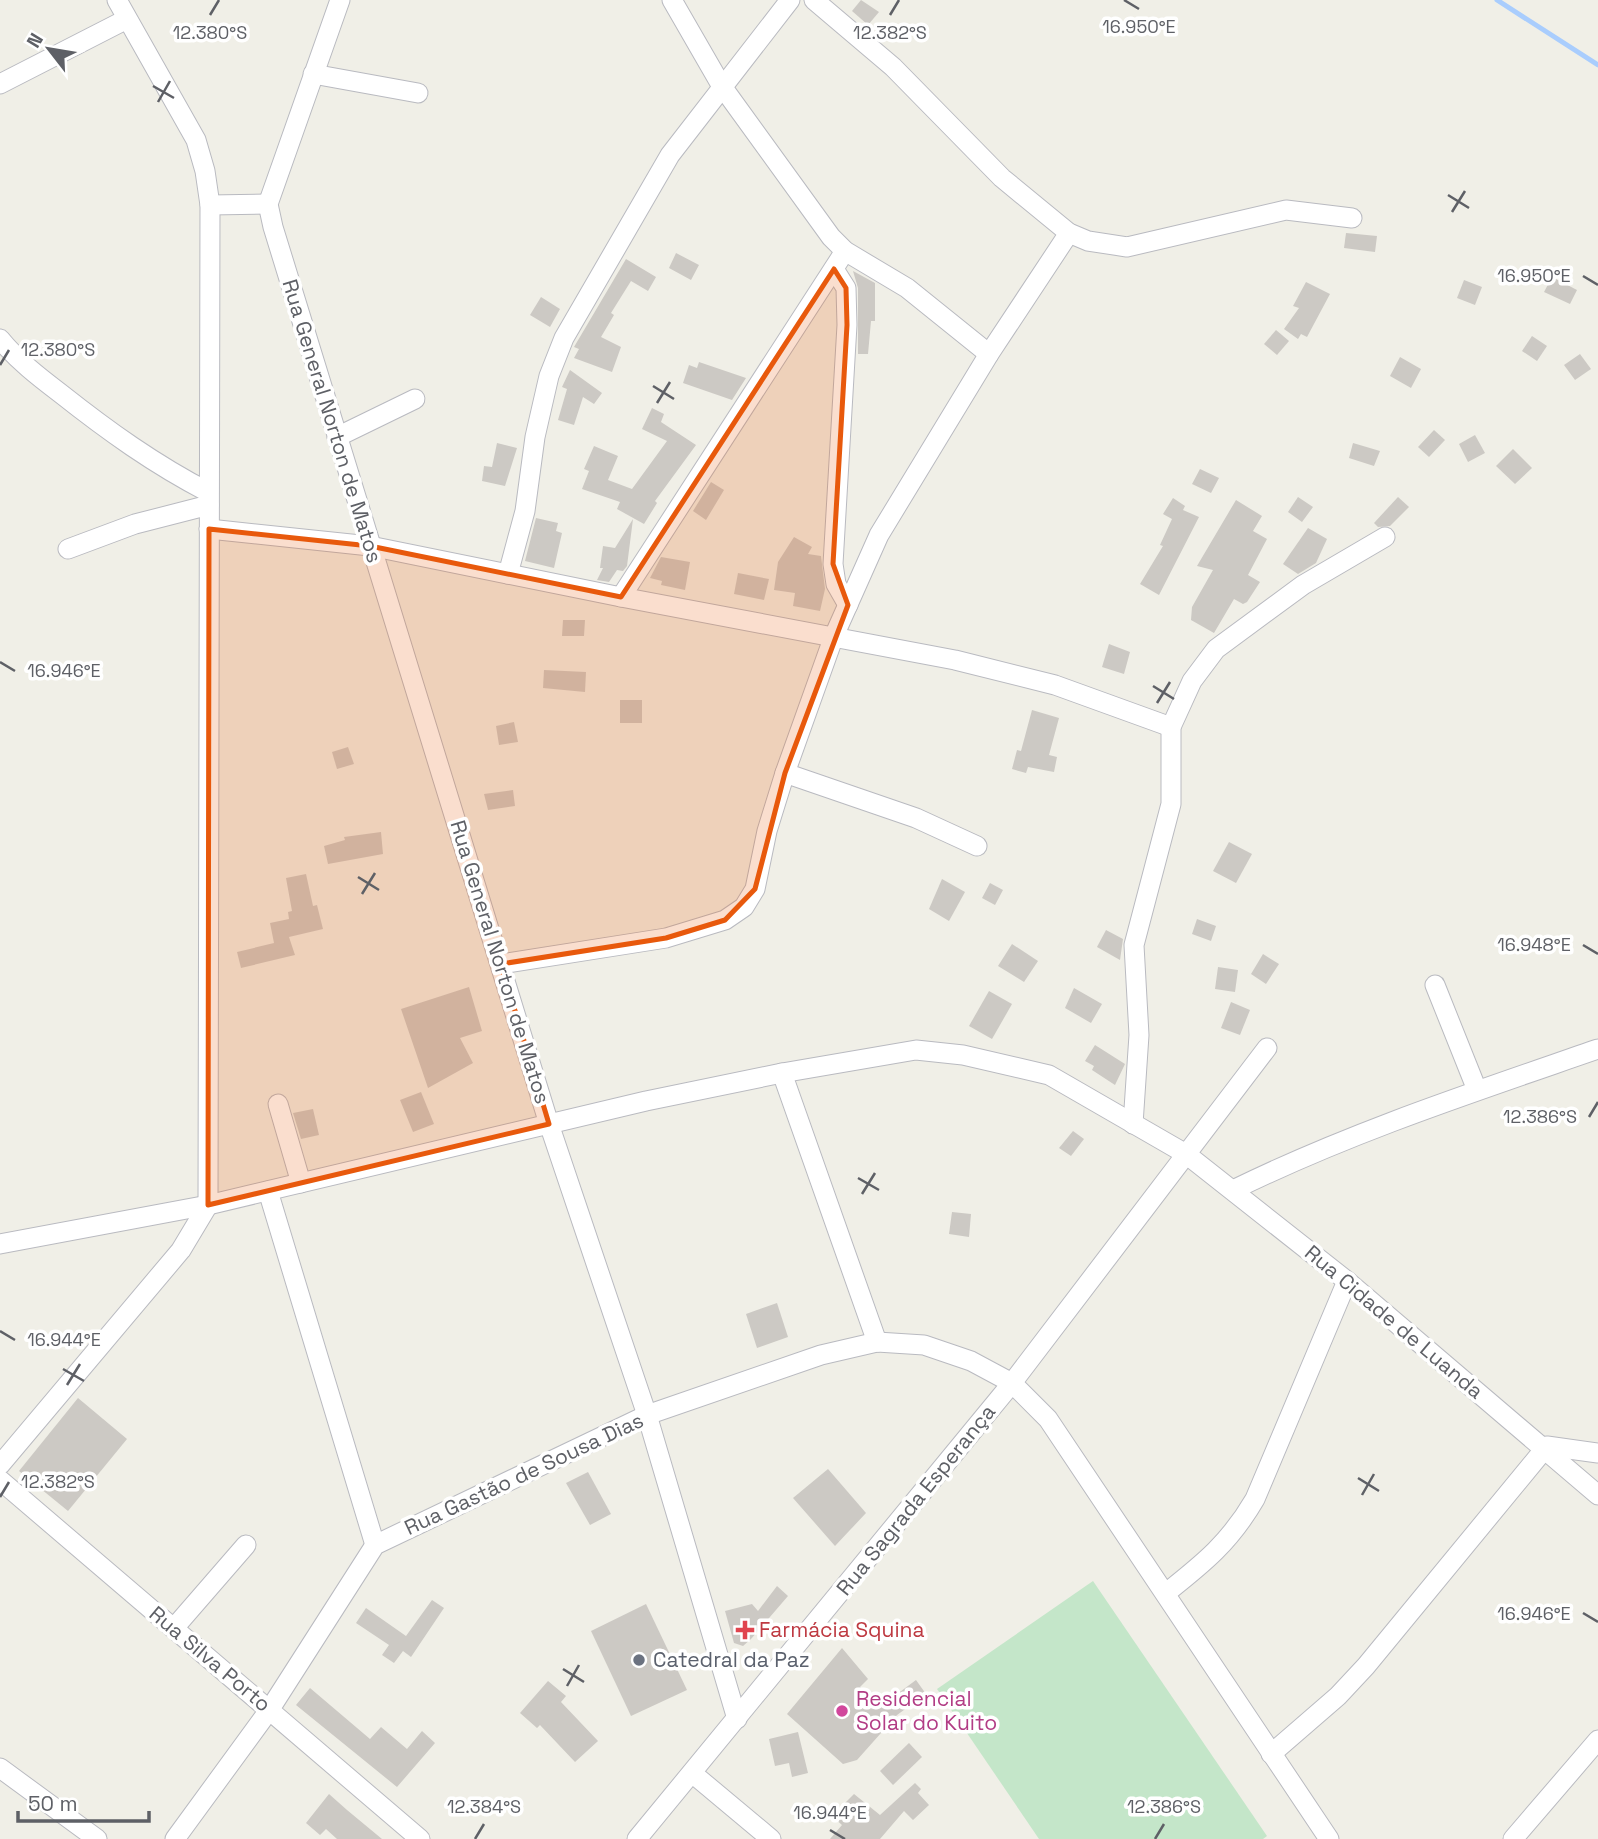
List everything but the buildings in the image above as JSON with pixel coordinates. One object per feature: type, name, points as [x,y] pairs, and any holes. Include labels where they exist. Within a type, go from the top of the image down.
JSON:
[{"type":"street","points":[[0,1465],[181,1250],[208,1205],[209,205],[205,171],[196,140],[117,0]]},
{"type":"street","points":[[209,205],[268,204],[340,0]]},
{"type":"street","points":[[672,0],[721,85],[813,217],[845,251],[907,288],[989,354]]},
{"type":"street","points":[[508,574],[524,511],[535,437],[549,376],[564,338],[670,155],[721,85],[790,0]]},
{"type":"street","points":[[814,0],[893,66],[1002,178],[1069,233],[1109,246],[1127,247],[1286,210],[1352,218]]},
{"type":"street","points":[[0,84],[127,19]]},
{"type":"street","points":[[313,74],[418,93]]},
{"type":"street","name":"Rua General Norton de Matos","points":[[268,204],[370,546],[549,1124],[647,1415],[737,1719]]},
{"type":"street","points":[[501,964],[666,938],[725,920],[744,907],[755,890],[767,831],[834,636],[879,535],[989,354],[1069,233]]},
{"type":"street","points":[[621,597],[845,251]]},
{"type":"street","points":[[834,269],[846,288],[847,325],[833,564],[836,584],[848,605]]},
{"type":"street","points":[[0,339],[30,369],[116,438],[209,498]]},
{"type":"street","points":[[337,437],[415,400]]},
{"type":"street","points":[[68,549],[209,498]]},
{"type":"street","points":[[209,529],[370,546],[955,660],[1055,685],[1171,727]]},
{"type":"street","points":[[1133,1124],[1139,1035],[1134,945],[1171,804],[1171,727],[1192,681],[1216,649],[1303,585],[1385,537]]},
{"type":"street","points":[[785,774],[916,818],[977,846]]},
{"type":"street","points":[[1435,985],[1477,1090]]},
{"type":"street","name":"Rua Sagrada Esperança","points":[[637,1839],[1012,1383],[1086,1290],[1267,1048]]},
{"type":"street","points":[[1233,1190],[1308,1153],[1477,1090],[1598,1049]]},
{"type":"street","name":"Rua Cidade de Luanda","points":[[0,1244],[208,1205],[549,1124],[782,1073],[916,1050],[963,1055],[1049,1075],[1186,1154],[1346,1281],[1545,1447],[1598,1495]]},
{"type":"street","points":[[782,1073],[877,1342]]},
{"type":"street","points":[[278,1104],[301,1183]]},
{"type":"street","points":[[175,1839],[270,1709],[375,1545],[268,1191]]},
{"type":"street","points":[[1166,1593],[1215,1554],[1238,1529],[1250,1509],[1346,1281]]},
{"type":"street","name":"Rua Gastão de Sousa Dias","points":[[375,1545],[647,1415],[821,1355],[877,1342],[924,1345],[971,1361],[1012,1383],[1048,1419],[1329,1839]]},
{"type":"street","points":[[1271,1754],[1338,1696],[1366,1666],[1545,1447],[1598,1453]]},
{"type":"street","name":"Rua Silva Porto","points":[[0,1480],[420,1839]]},
{"type":"street","points":[[174,1628],[246,1545]]},
{"type":"street","points":[[1524,1835],[1598,1740]]},
{"type":"street","points":[[0,1768],[97,1839]]},
{"type":"street","points":[[692,1773],[771,1839]]},
{"type":"highlighted area","points":[[834,269],[846,288],[847,325],[833,564],[848,605],[785,773],[755,889],[725,920],[666,938],[501,964],[549,1124],[208,1205],[209,529],[370,546],[621,597]]},
{"type":"green space","points":[[1093,1581],[1267,1836],[1263,1839],[1039,1839],[937,1689]]},
{"type":"waterway","points":[[1497,0],[1598,65]]},
{"type":"place","name":"Farmácia Squina","points":[[745,1630]]},
{"type":"place","name":"Catedral da Paz","points":[[639,1660]]},
{"type":"place","name":"Residencial Solar do Kuito","points":[[842,1711]]}]
